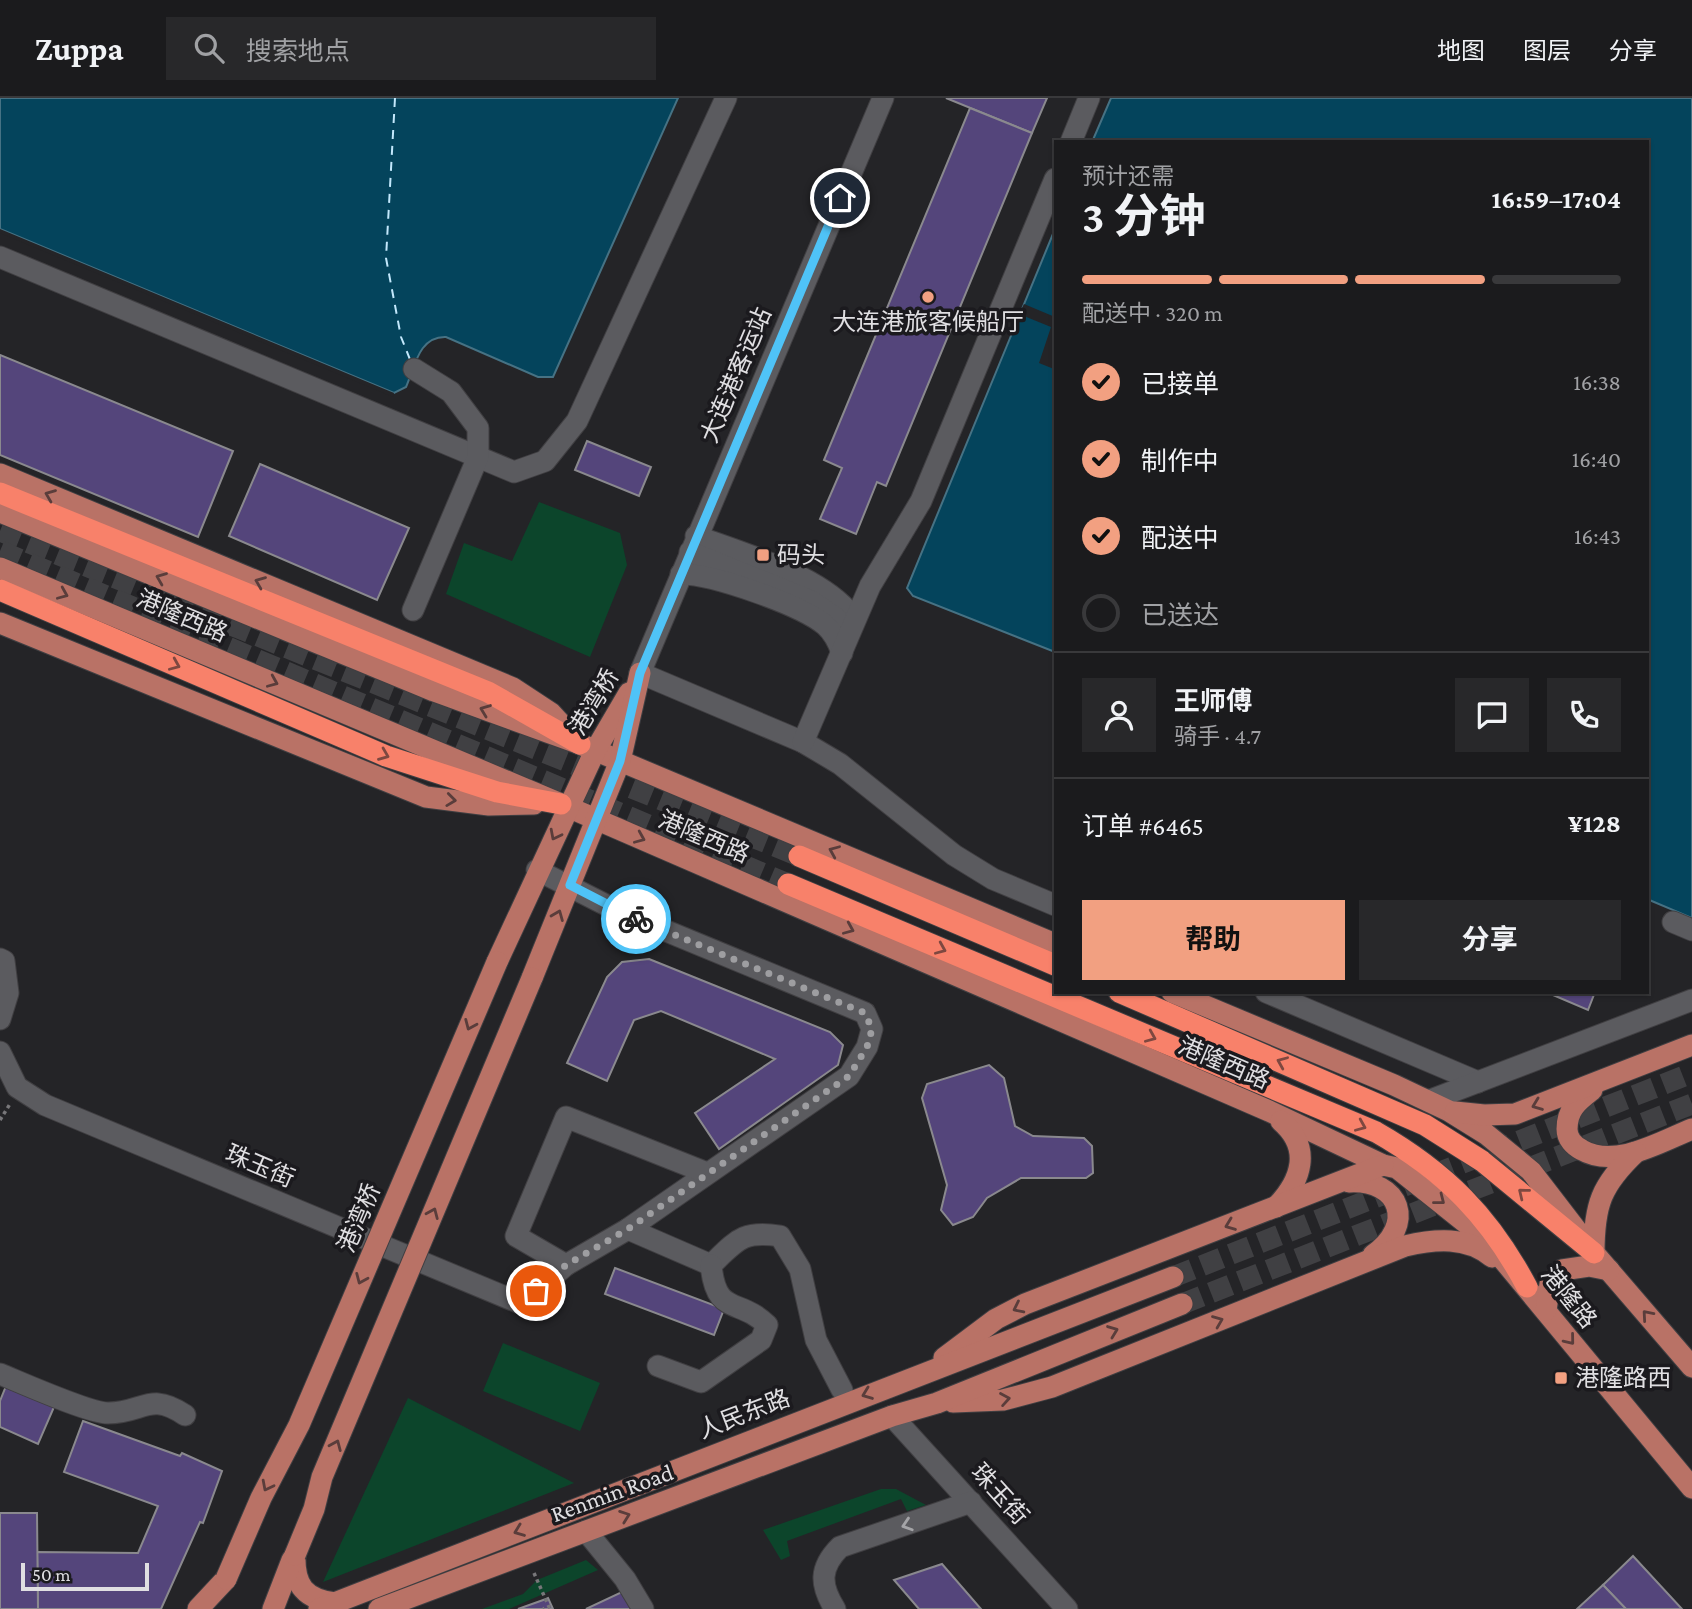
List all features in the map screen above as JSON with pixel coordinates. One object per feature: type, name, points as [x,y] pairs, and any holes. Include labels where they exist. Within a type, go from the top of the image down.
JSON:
[{"type":"highway","points":[[0,493],[488,692],[588,748]]},
{"type":"highway","points":[[0,590],[386,756],[498,792],[565,806]]},
{"type":"highway","points":[[799,856],[1054,965]]},
{"type":"highway","points":[[788,884],[1376,1132],[1411,1152],[1477,1211],[1504,1245],[1527,1287]]},
{"type":"highway","points":[[1124,994],[1425,1125],[1482,1161],[1594,1253]]},
{"type":"main road","points":[[0,474],[513,688],[551,713],[588,748]]},
{"type":"main road","name":"港隆西路","points":[[0,512],[434,691],[620,761],[1054,944]]},
{"type":"main road","name":"港隆西路","points":[[0,568],[565,806],[1269,1111],[1383,1165]]},
{"type":"main road","points":[[0,623],[426,797],[489,805],[565,806]]},
{"type":"main road","name":"港湾桥","points":[[198,1609],[211,1599],[226,1579],[261,1498],[299,1425],[588,748],[640,673]]},
{"type":"main road","name":"港湾桥","points":[[273,1609],[328,1464],[620,761],[640,673]]},
{"type":"main road","name":"港隆西路","points":[[1177,994],[1394,1085],[1449,1111]]},
{"type":"main road","points":[[1449,1111],[1484,1115],[1515,1114],[1692,1045]]},
{"type":"main road","points":[[1607,1079],[1575,1103],[1568,1115],[1566,1133],[1574,1146],[1601,1157],[1636,1152],[1692,1129]]},
{"type":"main road","points":[[1394,1085],[1414,1105],[1425,1125]]},
{"type":"main road","points":[[1269,1111],[1294,1133],[1301,1150],[1295,1182],[1276,1208]]},
{"type":"main road","name":"港隆路","points":[[1449,1111],[1486,1134],[1531,1171],[1594,1253],[1692,1367]]},
{"type":"main road","points":[[1594,1253],[1596,1213],[1601,1194],[1609,1178],[1636,1152]]},
{"type":"main road","points":[[931,1369],[972,1335],[1025,1304],[1383,1165]]},
{"type":"main road","name":"港隆路","points":[[1383,1165],[1397,1168],[1465,1220],[1527,1287],[1692,1488]]},
{"type":"main road","points":[[1340,1182],[1367,1181],[1385,1188],[1395,1202],[1399,1218],[1395,1233],[1381,1250],[1356,1266]]},
{"type":"main road","points":[[937,1403],[1003,1400],[1052,1387],[1405,1246],[1430,1240],[1452,1240],[1489,1254],[1527,1287]]},
{"type":"main road","points":[[1546,1310],[1550,1284],[1562,1270],[1589,1266],[1609,1270]]},
{"type":"main road","name":"人民东路","points":[[327,1606],[1173,1277]]},
{"type":"main road","points":[[937,1403],[1182,1304]]},
{"type":"main road","name":"Renmin Road","points":[[379,1609],[892,1416],[937,1403]]},
{"type":"main road","points":[[295,1555],[294,1574],[304,1593],[327,1606]]},
{"type":"main road","points":[[402,1609],[424,1592]]},
{"type":"street","points":[[0,257],[514,472],[545,461],[577,421],[726,98]]},
{"type":"street","name":"大连港客运站","points":[[640,673],[883,98]]},
{"type":"street","points":[[1072,140],[1089,98]]},
{"type":"street","points":[[803,742],[870,586],[921,501],[1054,181]]},
{"type":"street","points":[[413,610],[478,457],[478,428],[451,392],[414,369]]},
{"type":"street","points":[[693,544],[825,591],[841,603],[848,637]]},
{"type":"street","points":[[681,575],[720,580],[807,615],[832,632],[848,637]]},
{"type":"street","points":[[640,673],[803,742],[840,764],[954,855],[993,878],[1054,905]]},
{"type":"street","points":[[537,870],[618,911],[865,1013],[872,1029],[867,1047],[849,1076],[628,1229],[566,1265],[516,1236],[566,1117],[707,1173]]},
{"type":"street","points":[[0,959],[4,961],[8,993],[0,1019]]},
{"type":"street","points":[[1271,994],[1478,1082]]},
{"type":"street","points":[[1428,1101],[1692,1000]]},
{"type":"street","name":"珠玉街","points":[[0,1052],[17,1087],[45,1105],[522,1304],[566,1265]]},
{"type":"street","points":[[628,1229],[711,1265]]},
{"type":"street","points":[[711,1265],[740,1238],[756,1233],[780,1236],[800,1269],[817,1340],[842,1390]]},
{"type":"street","points":[[658,1366],[701,1382],[761,1340],[767,1325],[760,1318],[727,1304],[713,1286],[711,1265]]},
{"type":"street","points":[[0,1374],[104,1413],[126,1412],[150,1402],[170,1405],[185,1415]]},
{"type":"street","name":"珠玉街","points":[[892,1416],[1067,1609]]},
{"type":"street","points":[[835,1609],[825,1592],[824,1572],[827,1560],[840,1547],[971,1502]]},
{"type":"street","points":[[586,1531],[625,1579],[643,1609]]},
{"type":"path","points":[[534,1573],[548,1607],[543,1609]]},
{"type":"green space","points":[[539,502],[620,533],[627,565],[590,657],[446,594],[464,543],[512,561]]},
{"type":"green space","points":[[503,1343],[600,1383],[580,1431],[483,1391]]},
{"type":"green space","points":[[408,1398],[574,1483],[323,1582]]},
{"type":"green space","points":[[881,1489],[896,1489],[926,1505],[907,1511],[901,1499],[787,1541],[790,1556],[781,1560],[763,1530]]},
{"type":"green space","points":[[586,1560],[598,1570],[509,1609],[482,1609],[523,1594],[537,1580]]},
{"type":"water","points":[[0,98],[678,98],[553,377],[538,377],[446,337],[430,341],[424,347],[406,387],[394,393],[0,229]]},
{"type":"water","points":[[1111,98],[1692,98],[1692,918],[1649,900],[1649,140],[1093,140]]},
{"type":"water","points":[[1054,231],[1054,652],[913,596],[907,588]]},
{"type":"pier","points":[[0,229],[394,393],[393,397],[0,233]]},
{"type":"pier","points":[[1024,304],[1054,317],[1054,369],[1039,363],[1051,327],[1019,314]]},
{"type":"building","points":[[946,98],[1047,98],[1032,133]]},
{"type":"building","name":"大连港旅客候船厅","points":[[970,108],[1032,133],[886,486],[877,482],[856,534],[820,519],[842,468],[824,460]]},
{"type":"building","points":[[0,355],[233,451],[198,537],[0,455]]},
{"type":"building","points":[[587,441],[651,467],[639,496],[575,470]]},
{"type":"building","points":[[260,464],[409,528],[377,600],[229,536]]},
{"type":"building","points":[[649,959],[830,1032],[843,1045],[838,1065],[719,1149],[695,1113],[775,1059],[661,1011],[634,1020],[607,1081],[567,1063],[607,977],[622,962]]},
{"type":"building","points":[[1551,994],[1594,994],[1588,1010]]},
{"type":"building","points":[[989,1065],[1004,1078],[1015,1126],[1033,1136],[1084,1138],[1092,1146],[1093,1173],[1086,1178],[1021,1178],[987,1198],[973,1217],[953,1225],[941,1210],[947,1185],[922,1098],[927,1084]]},
{"type":"building","points":[[615,1268],[724,1309],[714,1335],[605,1294]]},
{"type":"building","points":[[6,1386],[54,1407],[38,1444],[0,1427],[0,1401]]},
{"type":"building","points":[[83,1421],[180,1456],[182,1453],[222,1471],[203,1523],[200,1522],[161,1609],[38,1609],[37,1552],[138,1553],[158,1506],[64,1472]]},
{"type":"building","points":[[0,1513],[37,1513],[38,1609],[0,1609]]},
{"type":"building","points":[[1633,1556],[1682,1609],[1626,1609],[1603,1585]]},
{"type":"building","points":[[942,1564],[981,1609],[919,1609],[894,1580]]},
{"type":"building","points":[[1603,1585],[1626,1609],[1577,1609]]},
{"type":"building","points":[[624,1591],[633,1609],[586,1609]]},
{"type":"building","points":[[548,1598],[553,1609],[518,1609],[546,1599]]},
{"type":"ferry route","points":[[395,98],[386,258],[401,337],[411,362]]},
{"type":"tunnel","points":[[0,531],[799,856]]},
{"type":"tunnel","points":[[0,551],[788,884]]},
{"type":"tunnel","points":[[1173,1277],[1692,1073]]},
{"type":"tunnel","points":[[1182,1304],[1692,1104]]},
{"type":"way so far","points":[[536,1291],[566,1265],[628,1229],[849,1076],[867,1047],[872,1029],[865,1013],[636,919]]},
{"type":"place","name":"大连港旅客候船厅","points":[[928,297]]},
{"type":"place","name":"码头","points":[[763,555]]},
{"type":"place","name":"港隆路西","points":[[1561,1378]]},
{"type":"route","points":[[636,919],[570,885],[620,761],[640,673],[840,198]]}]
